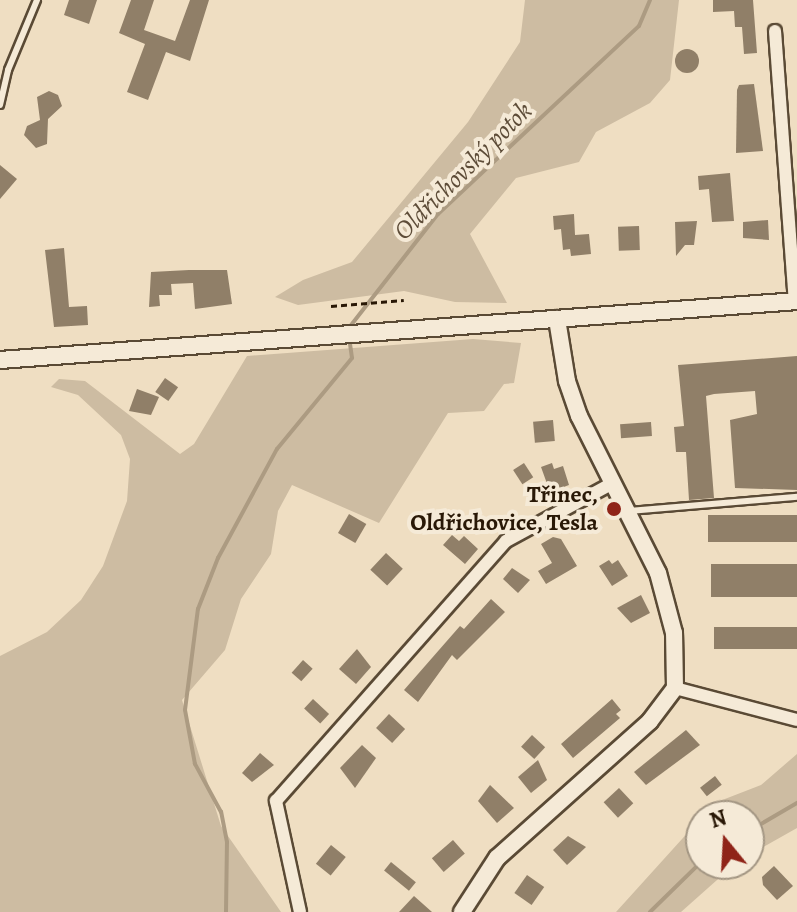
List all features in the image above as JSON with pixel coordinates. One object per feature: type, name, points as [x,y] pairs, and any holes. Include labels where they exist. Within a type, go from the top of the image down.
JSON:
[{"type":"main road","points":[[0,360],[796,301]]},
{"type":"main road","points":[[462,912],[497,858],[650,721],[675,688],[674,633],[658,573],[611,484],[567,381],[557,319]]},
{"type":"street","points":[[775,31],[796,301]]},
{"type":"street","points":[[300,912],[276,801],[506,541],[611,484]]},
{"type":"street","points":[[675,688],[797,720]]},
{"type":"lane","points":[[0,105],[8,70],[37,0]]},
{"type":"lane","points":[[625,511],[797,497]]},
{"type":"path","points":[[331,306],[404,300]]},
{"type":"shaded area","points":[[525,0],[679,0],[670,80],[650,103],[596,132],[579,162],[516,178],[470,234],[507,303],[455,302],[404,291],[298,305],[275,297],[303,280],[352,262],[468,122],[520,42]]},
{"type":"shaded area","points":[[473,339],[521,343],[514,383],[504,384],[484,411],[448,413],[379,523],[292,485],[278,511],[271,554],[241,599],[225,650],[182,700],[221,826],[281,912],[0,912],[0,656],[47,632],[81,600],[103,566],[127,501],[130,459],[121,435],[78,395],[51,387],[59,379],[85,381],[180,454],[194,444],[247,356]]},
{"type":"shaded area","points":[[797,754],[797,828],[765,846],[765,800],[722,800],[761,785]]},
{"type":"shaded area","points":[[685,836],[685,880],[717,880],[681,912],[616,912]]},
{"type":"building","points":[[69,0],[97,0],[89,24],[64,15]]},
{"type":"building","points":[[131,0],[154,0],[144,30],[175,41],[190,0],[209,0],[190,61],[166,52],[148,100],[127,92],[145,44],[119,33]]},
{"type":"building","points":[[713,0],[753,0],[757,53],[744,54],[742,27],[735,27],[734,11],[713,12]]},
{"type":"building","points":[[687,49],[696,52],[699,61],[696,70],[687,73],[678,70],[675,61],[678,52]]},
{"type":"building","points":[[754,84],[763,151],[736,153],[737,90],[739,85]]},
{"type":"building","points":[[49,91],[58,95],[62,106],[48,119],[47,144],[36,148],[24,135],[27,126],[40,120],[37,97]]},
{"type":"building","points":[[0,165],[17,179],[0,199]]},
{"type":"building","points":[[730,173],[734,221],[712,222],[709,189],[699,190],[698,176]]},
{"type":"building","points":[[574,214],[575,235],[589,234],[591,254],[571,256],[570,249],[563,250],[561,229],[554,230],[553,216]]},
{"type":"building","points":[[768,220],[769,240],[743,238],[743,222]]},
{"type":"building","points":[[697,221],[694,245],[685,245],[676,256],[675,222]]},
{"type":"building","points":[[639,226],[640,250],[619,251],[618,227]]},
{"type":"building","points":[[64,248],[69,307],[87,306],[88,325],[54,327],[45,250]]},
{"type":"building","points":[[227,270],[232,304],[195,309],[193,283],[171,284],[172,295],[159,295],[160,306],[149,307],[151,272]]},
{"type":"building","points":[[797,356],[797,490],[735,488],[730,420],[757,414],[755,391],[714,394],[706,396],[714,498],[689,500],[686,452],[676,452],[674,427],[684,426],[678,365]]},
{"type":"building","points":[[165,378],[178,387],[168,401],[155,392]]},
{"type":"building","points":[[137,389],[159,397],[151,415],[129,411]]},
{"type":"building","points":[[553,420],[555,441],[535,443],[533,422]]},
{"type":"building","points":[[651,422],[652,436],[621,438],[620,424]]},
{"type":"building","points":[[524,463],[533,477],[522,484],[513,470]]},
{"type":"building","points":[[552,463],[554,469],[563,466],[569,485],[550,492],[541,467]]},
{"type":"building","points":[[349,514],[366,524],[355,543],[338,533]]},
{"type":"building","points":[[708,515],[797,515],[797,542],[708,542]]},
{"type":"building","points":[[452,535],[459,541],[464,536],[478,549],[465,564],[443,545]]},
{"type":"building","points":[[553,537],[561,539],[577,566],[546,584],[538,571],[552,563],[541,544]]},
{"type":"building","points":[[386,553],[403,569],[387,586],[370,570]]},
{"type":"building","points":[[609,560],[612,564],[618,560],[628,576],[612,586],[599,566]]},
{"type":"building","points":[[711,564],[797,564],[797,597],[711,597]]},
{"type":"building","points":[[512,568],[530,580],[518,593],[503,579]]},
{"type":"building","points":[[641,595],[650,613],[631,623],[617,608]]},
{"type":"building","points":[[491,599],[505,612],[457,660],[452,655],[418,702],[404,690],[460,626],[464,629]]},
{"type":"building","points":[[714,627],[797,627],[797,649],[714,649]]},
{"type":"building","points":[[357,649],[371,667],[356,684],[339,669]]},
{"type":"building","points":[[303,660],[313,669],[301,681],[292,673]]},
{"type":"building","points":[[313,699],[329,714],[320,724],[304,709]]},
{"type":"building","points":[[612,699],[621,710],[616,714],[620,718],[573,758],[561,744]]},
{"type":"building","points":[[389,714],[405,729],[392,743],[376,728]]},
{"type":"building","points":[[686,730],[700,745],[646,785],[634,772]]},
{"type":"building","points":[[532,735],[545,747],[534,759],[521,747]]},
{"type":"building","points":[[362,745],[376,758],[355,788],[340,768]]},
{"type":"building","points":[[260,753],[274,765],[252,782],[242,773]]},
{"type":"building","points":[[538,760],[547,780],[531,793],[518,777]]},
{"type":"building","points":[[715,776],[722,785],[707,796],[700,788]]},
{"type":"building","points":[[490,785],[514,808],[497,823],[478,801]]},
{"type":"building","points":[[619,788],[633,803],[618,818],[604,802]]},
{"type":"building","points":[[568,836],[586,847],[567,865],[553,850]]},
{"type":"building","points":[[453,840],[465,854],[444,872],[432,858]]},
{"type":"building","points":[[331,845],[346,857],[331,876],[316,864]]},
{"type":"building","points":[[391,862],[416,882],[409,891],[384,871]]},
{"type":"building","points":[[774,866],[793,886],[777,900],[763,885],[765,874]]},
{"type":"building","points":[[527,875],[544,887],[532,905],[514,893]]},
{"type":"building","points":[[414,896],[432,912],[399,912]]},
{"type":"waterway","name":"Oldřichovský potok","points":[[348,329],[438,214],[639,26],[650,0]]},
{"type":"waterway","name":"Oldřichovský potok","points":[[226,912],[227,842],[221,812],[195,764],[185,710],[198,609],[218,558],[277,449],[352,358],[349,337]]},
{"type":"waterway","points":[[765,822],[797,803]]},
{"type":"waterway","points":[[650,912],[685,878]]},
{"type":"place","name":"Třinec, Oldřichovice, Tesla","points":[[614,509]]}]
